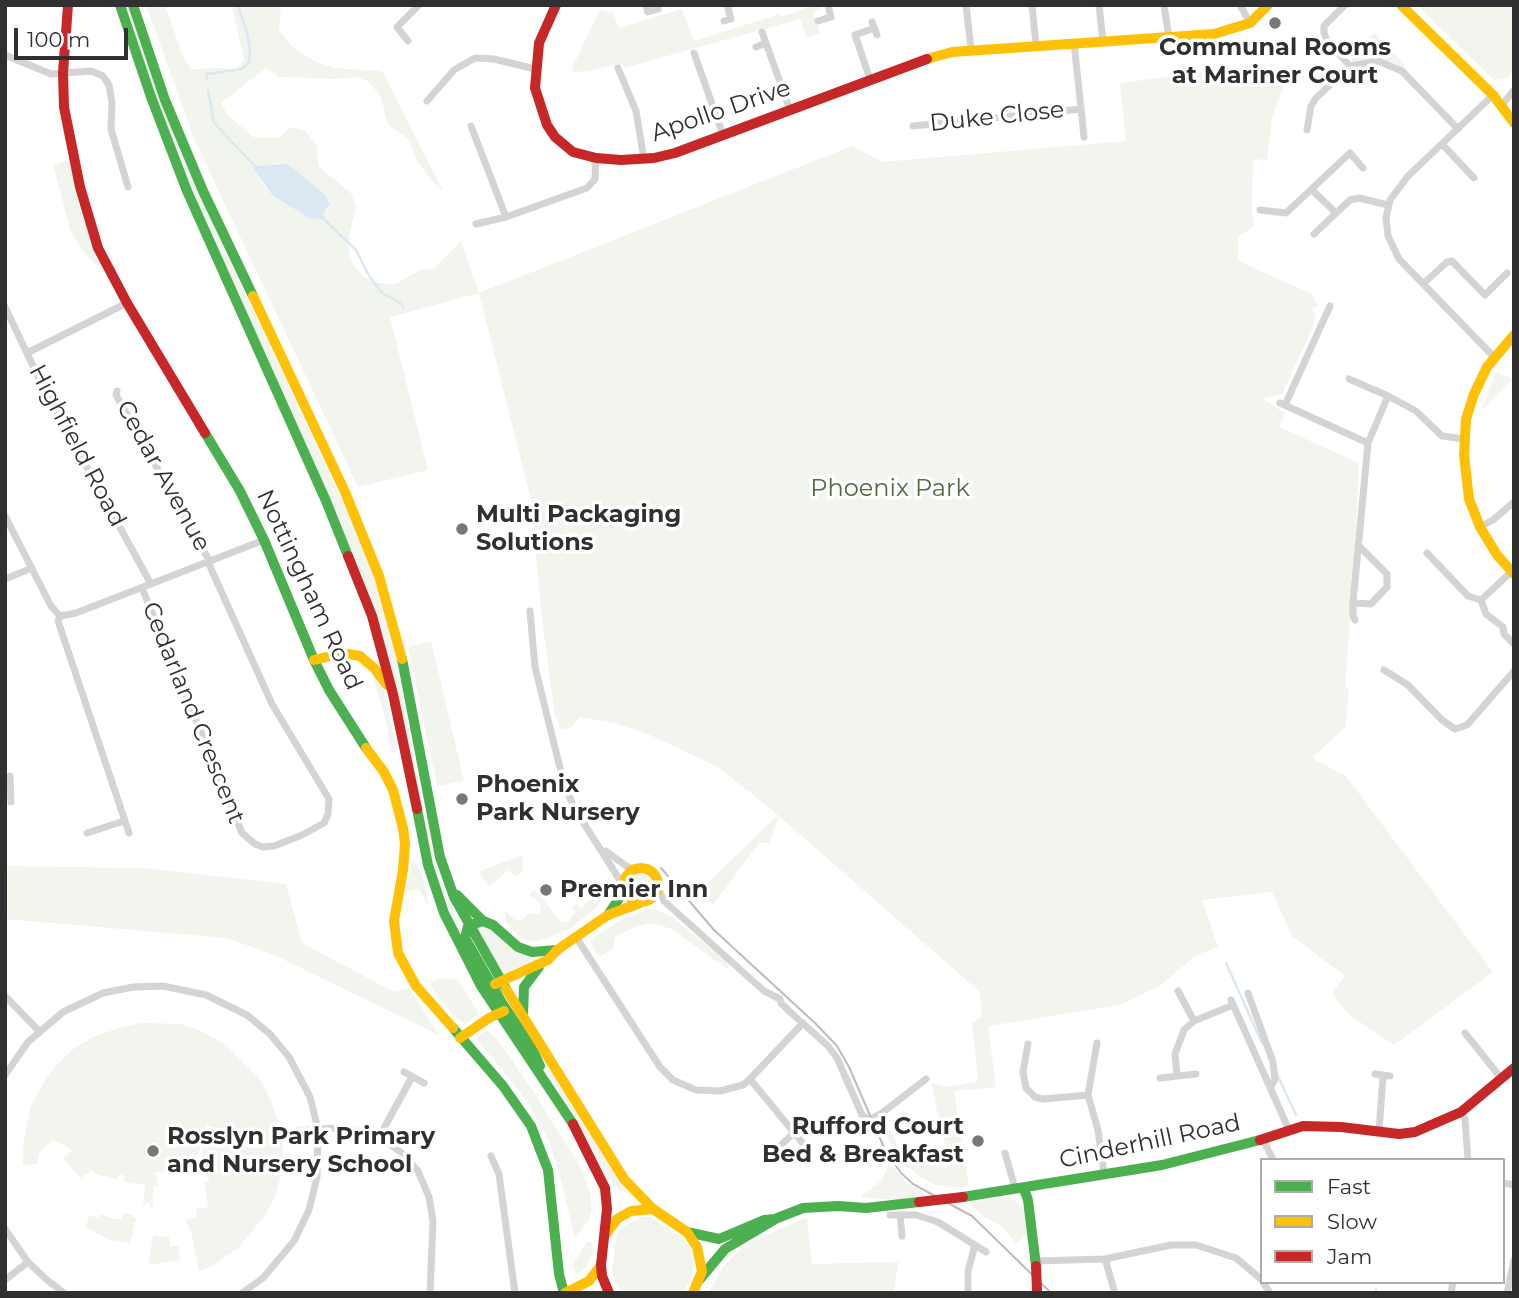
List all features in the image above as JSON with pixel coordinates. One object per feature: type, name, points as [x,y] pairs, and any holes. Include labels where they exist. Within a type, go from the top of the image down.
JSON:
[{"type":"main road","name":"Nottingham Road","points":[[68,5],[63,73],[64,107],[83,198],[98,248],[127,303],[221,457],[264,540],[314,660],[355,732],[384,772],[398,806],[405,844],[394,920],[398,953],[416,986],[525,1115],[541,1147],[550,1183],[559,1274],[565,1293]]},
{"type":"main road","points":[[120,5],[150,97],[187,191],[353,565],[379,640],[393,694],[428,865],[444,913],[492,984],[521,1012],[615,1165],[636,1193],[687,1233],[697,1247],[702,1264],[693,1293]]},
{"type":"main road","points":[[133,5],[165,100],[203,191],[345,492],[379,576],[400,647],[433,829],[451,889],[503,1012],[584,1143],[605,1188],[606,1235],[601,1265],[609,1293]]},
{"type":"main road","name":"Apollo Drive","points":[[555,5],[539,43],[535,88],[547,125],[555,137],[573,152],[596,158],[644,159],[675,153],[938,55],[971,49],[1169,38],[1226,32],[1250,23]]},
{"type":"main road","points":[[1250,23],[1268,5]]},
{"type":"main road","points":[[1401,5],[1493,95],[1514,123]]},
{"type":"main road","points":[[1512,573],[1480,527],[1465,482],[1464,439],[1470,404],[1482,377],[1514,335]]},
{"type":"main road","points":[[360,656],[370,652],[379,640]]},
{"type":"main road","points":[[314,660],[342,653],[360,656],[375,668],[393,694]]},
{"type":"main road","points":[[521,1012],[524,987],[541,964],[557,950],[608,915],[652,899],[658,888],[657,878],[650,870],[634,869],[626,875],[624,888],[608,915]]},
{"type":"main road","points":[[624,888],[630,900],[640,903]]},
{"type":"main road","points":[[451,889],[483,921],[493,925],[522,949],[531,952],[557,950]]},
{"type":"main road","points":[[468,926],[483,921]]},
{"type":"main road","points":[[492,984],[541,964]]},
{"type":"main road","points":[[460,1038],[503,1012],[521,1012]]},
{"type":"main road","name":"Cinderhill Road","points":[[698,1282],[725,1249],[775,1219],[803,1208],[866,1208],[1020,1188],[1162,1165],[1234,1148],[1289,1130],[1317,1125],[1379,1132],[1415,1132],[1461,1112],[1514,1068]]},
{"type":"main road","points":[[1020,1188],[1028,1200],[1037,1292]]},
{"type":"main road","points":[[606,1235],[617,1219],[631,1211],[653,1209]]},
{"type":"main road","name":"Cinderhill Road","points":[[687,1233],[719,1239],[764,1220],[775,1219]]},
{"type":"main road","points":[[565,1293],[589,1281],[601,1265]]},
{"type":"street","points":[[408,41],[397,27],[419,5]]},
{"type":"street","points":[[646,5],[648,12],[658,9]]},
{"type":"street","points":[[724,21],[731,19],[727,5]]},
{"type":"street","points":[[818,21],[831,17],[828,5]]},
{"type":"street","points":[[966,5],[971,49]]},
{"type":"street","points":[[1032,5],[1036,46]]},
{"type":"street","points":[[1099,5],[1103,42]]},
{"type":"street","points":[[1164,5],[1169,38]]},
{"type":"street","points":[[1240,5],[1250,23]]},
{"type":"street","points":[[1345,5],[1324,26],[1324,33],[1327,41],[1350,66]]},
{"type":"street","points":[[870,79],[855,35],[874,28]]},
{"type":"street","points":[[762,32],[790,110]]},
{"type":"street","points":[[756,47],[766,43]]},
{"type":"street","points":[[1074,43],[1084,136]]},
{"type":"street","points":[[694,53],[693,65],[723,135]]},
{"type":"street","points":[[5,55],[40,72],[51,74],[91,71],[103,76],[109,85],[112,103],[111,129],[128,187]]},
{"type":"street","points":[[427,101],[454,70],[475,58],[494,59],[535,69]]},
{"type":"street","points":[[1307,130],[1311,106],[1350,66],[1378,61],[1397,68],[1458,129]]},
{"type":"street","points":[[618,68],[640,126],[644,159]]},
{"type":"street","points":[[613,81],[622,78]]},
{"type":"street","points":[[1502,105],[1514,90]]},
{"type":"street","points":[[1493,95],[1408,176],[1388,205],[1385,218],[1388,236],[1399,259],[1495,358]]},
{"type":"street","name":"Duke Close","points":[[913,126],[1081,109]]},
{"type":"street","points":[[471,127],[506,217]]},
{"type":"street","points":[[1443,144],[1474,178]]},
{"type":"street","points":[[1260,210],[1286,213],[1350,153],[1363,168]]},
{"type":"street","points":[[476,223],[506,217],[587,188],[595,179],[596,158]]},
{"type":"street","points":[[1312,190],[1335,212]]},
{"type":"street","points":[[1314,234],[1350,200],[1359,198],[1388,205]]},
{"type":"street","points":[[1423,284],[1447,262],[1452,261],[1485,295],[1507,273]]},
{"type":"street","points":[[27,353],[127,303]]},
{"type":"street","points":[[1330,306],[1322,313],[1282,404],[1368,443]]},
{"type":"street","name":"Highfield Road","points":[[5,307],[45,391],[151,584]]},
{"type":"street","points":[[1349,379],[1416,411],[1442,436],[1464,439]]},
{"type":"street","name":"Cedar Avenue","points":[[117,391],[116,395],[209,562]]},
{"type":"street","points":[[1355,620],[1353,603],[1368,443],[1388,396]]},
{"type":"street","points":[[1480,527],[1514,502]]},
{"type":"street","points":[[5,516],[51,606],[60,616]]},
{"type":"street","points":[[60,616],[70,615],[264,540]]},
{"type":"street","points":[[1353,603],[1371,604],[1387,587],[1387,574],[1359,545]]},
{"type":"street","points":[[1427,553],[1468,596],[1481,600]]},
{"type":"street","name":"Cedarland Crescent","points":[[142,588],[242,833],[255,844],[263,847],[274,846],[324,823],[329,799],[272,704],[209,562]]},
{"type":"street","points":[[5,579],[32,568]]},
{"type":"street","points":[[1481,600],[1512,573]]},
{"type":"street","points":[[1481,600],[1486,614],[1503,627],[1504,634],[1514,644]]},
{"type":"street","points":[[530,611],[535,667],[563,780],[574,808],[602,848],[624,888]]},
{"type":"street","points":[[60,616],[58,621],[129,833]]},
{"type":"street","points":[[1384,670],[1408,685],[1442,720],[1455,729],[1467,726],[1514,671]]},
{"type":"street","points":[[10,776],[8,788],[11,802]]},
{"type":"street","points":[[87,833],[124,821]]},
{"type":"street","points":[[602,848],[634,869]]},
{"type":"street","points":[[658,888],[664,901],[686,922],[764,991],[780,999],[781,1003],[828,1046],[863,1117],[869,1119],[882,1113],[926,1079]]},
{"type":"street","points":[[576,937],[654,1058],[668,1076],[681,1084],[709,1092],[734,1088],[750,1079],[803,1023]]},
{"type":"street","points":[[5,1075],[23,1048],[39,1031],[76,1005],[118,989],[163,986],[206,995],[247,1015],[280,1045],[305,1087],[318,1129],[317,1177],[309,1210],[284,1255],[273,1268],[242,1293]]},
{"type":"street","points":[[1248,993],[1273,1062],[1275,1080],[1270,1086]]},
{"type":"street","points":[[1190,996],[1180,995],[1194,1021]]},
{"type":"street","points":[[5,996],[39,1031]]},
{"type":"street","points":[[1177,1076],[1175,1054],[1184,1030],[1194,1021],[1232,1003],[1289,1130]]},
{"type":"street","points":[[1465,1033],[1501,1078]]},
{"type":"street","points":[[1097,1043],[1088,1095],[1098,1129],[1104,1174]]},
{"type":"street","points":[[1028,1044],[1023,1072],[1026,1088],[1035,1097],[1043,1099],[1088,1095]]},
{"type":"street","points":[[404,1072],[424,1083]]},
{"type":"street","points":[[1160,1078],[1196,1074]]},
{"type":"street","points":[[1379,1132],[1383,1075]]},
{"type":"street","points":[[380,1137],[412,1077]]},
{"type":"street","points":[[750,1079],[810,1152]]},
{"type":"street","points":[[1461,1112],[1465,1119],[1468,1158]]},
{"type":"street","points":[[318,1129],[343,1128],[380,1137],[397,1149],[422,1179],[429,1197],[433,1221],[430,1293]]},
{"type":"street","points":[[780,1146],[794,1133]]},
{"type":"street","points":[[1263,1139],[1272,1158]]},
{"type":"street","points":[[1005,1153],[1020,1188]]},
{"type":"street","points":[[491,1156],[499,1174],[515,1293]]},
{"type":"street","points":[[890,1215],[916,1215],[938,1222],[986,1252]]},
{"type":"street","points":[[900,1215],[902,1237]]},
{"type":"street","points":[[5,1229],[28,1262],[64,1293]]},
{"type":"street","points":[[968,1293],[968,1272],[975,1244]]},
{"type":"street","points":[[1035,1264],[1105,1259],[1171,1245],[1196,1245],[1237,1258],[1260,1279]]},
{"type":"street","points":[[1105,1259],[1115,1293]]},
{"type":"street","points":[[1507,1293],[1514,1260]]},
{"type":"street","points":[[5,1280],[28,1262]]},
{"type":"green space","points":[[127,5],[181,149],[217,233],[369,558],[391,627],[434,859],[460,926],[459,932],[484,977],[457,931],[438,880],[421,817],[392,670],[362,574],[197,206],[156,102]]},
{"type":"green space","points":[[146,5],[165,5],[185,62],[192,69],[235,70],[244,60],[232,5],[278,5],[281,12],[279,31],[293,47],[316,62],[335,68],[382,71],[443,191],[417,161],[409,139],[388,125],[381,97],[368,81],[356,77],[279,77],[266,68],[221,103],[227,114],[253,137],[280,138],[290,127],[305,131],[317,146],[318,166],[351,193],[356,207],[349,236],[349,251],[352,263],[362,275],[377,283],[396,284],[420,270],[434,268],[461,241],[479,293],[390,317],[428,470],[358,487],[195,141]],"holes":[[[288,164],[329,207],[312,220],[272,195],[261,182],[255,166]]]},
{"type":"green space","points":[[814,5],[822,5],[813,12],[820,34],[807,38],[800,19],[624,68],[622,63],[573,72],[572,68],[600,10],[613,13],[619,28],[682,9],[694,41]]},
{"type":"green space","points":[[1417,5],[1514,5],[1514,65],[1508,78],[1494,80]]},
{"type":"green space","points":[[1374,33],[1405,65],[1403,67],[1381,58],[1352,61],[1352,53]]},
{"type":"green space","name":"Phoenix Park","points":[[1252,66],[1288,74],[1272,117],[1267,160],[1253,159],[1254,226],[1238,237],[1238,261],[1310,293],[1318,305],[1312,309],[1316,316],[1313,326],[1282,394],[1263,399],[1285,413],[1279,427],[1359,463],[1345,684],[1349,692],[1345,727],[1312,758],[1346,776],[1493,972],[1394,1045],[1348,1014],[1332,993],[1345,976],[1292,936],[1272,892],[1202,900],[1218,947],[1196,955],[1161,985],[1120,1005],[988,1026],[996,1087],[954,1091],[969,1187],[933,1184],[905,1165],[884,1130],[891,1131],[898,1146],[907,1147],[945,1168],[950,1162],[940,1128],[932,1083],[949,1087],[978,1081],[972,1024],[982,1016],[980,992],[779,816],[769,843],[759,843],[713,905],[699,891],[778,815],[718,767],[648,734],[615,723],[580,717],[572,727],[561,730],[555,715],[542,620],[531,500],[479,293],[852,146],[883,162],[1126,141],[1120,83]]},
{"type":"green space","points":[[69,161],[94,250],[106,274],[84,253],[71,232],[53,165]]},
{"type":"green space","points":[[1496,372],[1513,379],[1482,408]]},
{"type":"green space","points":[[431,641],[464,781],[437,786],[408,647]]},
{"type":"green space","points":[[372,673],[382,684],[387,703],[397,750],[392,754],[386,721]]},
{"type":"green space","points":[[523,855],[522,872],[516,877],[509,870],[489,886],[478,872]]},
{"type":"green space","points":[[413,859],[422,874],[428,906],[419,889],[404,893]]},
{"type":"green space","points":[[5,866],[142,868],[286,884],[302,943],[394,992],[409,988],[439,1035],[272,954],[227,938],[5,919]]},
{"type":"green space","points":[[641,872],[650,876],[654,885],[650,894],[641,898],[632,894],[628,885],[632,876]]},
{"type":"green space","points":[[609,878],[612,887],[609,895],[569,929],[534,942],[523,940],[506,923],[505,911],[515,920],[521,920],[530,913],[538,914],[541,911],[540,904],[529,894],[535,890],[562,923],[567,923],[576,912],[572,908],[577,904],[581,908],[594,897],[592,894],[595,889]]},
{"type":"green space","points":[[647,909],[655,909],[673,918],[730,964],[727,969],[672,929],[651,923],[634,927],[614,938],[614,948],[600,957],[591,941],[624,918]]},
{"type":"green space","points":[[491,928],[518,953],[545,957],[504,976],[476,929]]},
{"type":"green space","points":[[439,978],[458,980],[479,1014],[465,1024],[456,1018],[429,984]]},
{"type":"green space","name":"Rosslyn Park Primary and Nursery School","points":[[141,1023],[180,1024],[199,1030],[226,1045],[260,1079],[280,1129],[310,1125],[311,1137],[282,1140],[280,1179],[275,1197],[263,1218],[238,1248],[211,1267],[199,1271],[191,1230],[185,1220],[197,1217],[196,1209],[208,1207],[205,1182],[209,1182],[207,1169],[183,1172],[182,1166],[178,1167],[177,1173],[155,1172],[158,1186],[153,1186],[153,1207],[150,1208],[150,1203],[143,1206],[145,1185],[123,1182],[125,1176],[119,1174],[117,1181],[94,1174],[93,1170],[80,1178],[63,1158],[72,1150],[53,1140],[40,1151],[37,1164],[23,1165],[23,1145],[31,1106],[43,1083],[72,1050],[93,1037]],"holes":[[[207,1125],[221,1130],[222,1140],[216,1145],[205,1143],[198,1163],[196,1162]]]},
{"type":"green space","points":[[487,1030],[500,1043],[533,1091],[581,1168],[590,1193],[592,1209],[589,1220],[575,1238],[548,1138],[524,1097],[478,1041],[477,1036]]},
{"type":"green space","points":[[533,1042],[629,1193],[621,1191],[607,1180],[584,1133],[531,1044]]},
{"type":"green space","points":[[890,1163],[906,1182],[927,1195],[898,1200],[860,1197],[881,1181]]},
{"type":"green space","points":[[1012,1198],[1025,1211],[1028,1232],[1016,1243],[1000,1225],[984,1217],[969,1202]]},
{"type":"green space","points":[[124,1213],[133,1215],[134,1218],[137,1216],[130,1243],[109,1240],[86,1227],[89,1215],[98,1218],[100,1214],[122,1219]]},
{"type":"green space","points":[[642,1217],[650,1217],[685,1240],[694,1253],[694,1272],[683,1293],[624,1293],[616,1284],[612,1269],[617,1234],[622,1227]]},
{"type":"green space","points":[[807,1217],[812,1264],[898,1262],[894,1293],[708,1293],[723,1267],[739,1250],[752,1241]]},
{"type":"green space","points":[[153,1236],[169,1237],[170,1246],[178,1246],[180,1260],[148,1265]]},
{"type":"green space","points":[[591,1241],[594,1251],[587,1266],[579,1273],[574,1271],[572,1263],[587,1242]]},
{"type":"shaded area","points":[[288,164],[325,195],[330,204],[323,214],[326,221],[317,218],[312,220],[272,195],[253,168]]},
{"type":"waterway","points":[[207,79],[207,74],[242,69],[249,62],[247,33],[238,5]]},
{"type":"waterway","points":[[208,90],[214,123],[255,166]]},
{"type":"waterway","points":[[326,221],[356,250],[368,274],[382,293],[404,308]]},
{"type":"waterway","points":[[1226,963],[1262,1043]]},
{"type":"waterway","points":[[1277,1074],[1296,1115]]},
{"type":"waterway","points":[[1376,1289],[1377,1293]]},
{"type":"tram line","points":[[661,868],[714,930],[837,1046],[886,1152],[901,1173],[913,1184],[972,1216],[1051,1293]]},
{"type":"traffic: fast","points":[[120,5],[187,191],[348,556]]},
{"type":"traffic: fast","points":[[133,5],[165,100],[203,191],[253,296]]},
{"type":"traffic: fast","points":[[205,433],[240,491],[264,540],[329,690],[366,748]]},
{"type":"traffic: fast","points":[[402,659],[440,857],[454,897],[506,989]]},
{"type":"traffic: fast","points":[[417,809],[428,865],[444,913],[481,986],[573,1124]]},
{"type":"traffic: fast","points":[[608,915],[624,891]]},
{"type":"traffic: fast","points":[[457,895],[483,921],[493,925],[518,947],[532,952],[557,950]]},
{"type":"traffic: fast","points":[[483,921],[468,926],[465,938],[502,1003],[532,1048],[540,1066]]},
{"type":"traffic: fast","points":[[523,1015],[524,987],[539,967]]},
{"type":"traffic: fast","points":[[453,1028],[503,1086],[531,1126],[548,1170],[559,1274],[564,1293]]},
{"type":"traffic: fast","points":[[963,1197],[1162,1165],[1260,1140]]},
{"type":"traffic: fast","points":[[1024,1189],[1028,1200],[1036,1266]]},
{"type":"traffic: fast","points":[[687,1232],[719,1239],[764,1220],[775,1219],[803,1208],[866,1208],[919,1202]]},
{"type":"traffic: fast","points":[[700,1279],[725,1249],[774,1220]]},
{"type":"traffic: slow","points":[[927,59],[952,52],[1214,34],[1250,23],[1268,5]]},
{"type":"traffic: slow","points":[[1401,5],[1493,95],[1514,123]]},
{"type":"traffic: slow","points":[[253,296],[345,492],[379,576],[402,659]]},
{"type":"traffic: slow","points":[[1514,335],[1487,367],[1474,394],[1466,419],[1464,455],[1469,499],[1480,527],[1497,555],[1514,574]]},
{"type":"traffic: slow","points":[[314,660],[342,653],[360,656],[375,669],[387,685]]},
{"type":"traffic: slow","points":[[366,748],[384,772],[393,790],[403,828],[403,870],[394,921],[398,953],[416,986],[453,1028]]},
{"type":"traffic: slow","points":[[641,868],[653,873],[658,885],[653,897],[641,902],[629,897],[624,885],[629,873],[641,868]]},
{"type":"traffic: slow","points":[[495,984],[548,960],[557,950],[608,915],[640,903]]},
{"type":"traffic: slow","points":[[506,989],[624,1179],[653,1209],[687,1232],[697,1247],[702,1271],[693,1293]]},
{"type":"traffic: slow","points":[[460,1038],[504,1011]]},
{"type":"traffic: slow","points":[[606,1234],[617,1219],[631,1211],[653,1209]]},
{"type":"traffic: slow","points":[[565,1293],[589,1281],[601,1265]]},
{"type":"traffic: jam","points":[[68,5],[63,73],[64,107],[80,187],[98,248],[127,303],[205,433]]},
{"type":"traffic: jam","points":[[556,5],[539,43],[535,88],[547,125],[555,137],[573,152],[596,158],[654,158],[675,153],[927,59]]},
{"type":"traffic: jam","points":[[348,556],[372,616],[393,694],[417,809]]},
{"type":"traffic: jam","points":[[1260,1140],[1303,1126],[1341,1127],[1399,1134],[1415,1132],[1461,1112],[1514,1068]]},
{"type":"traffic: jam","points":[[573,1124],[605,1188],[607,1209],[601,1265],[609,1293]]},
{"type":"traffic: jam","points":[[919,1202],[963,1197]]},
{"type":"traffic: jam","points":[[1036,1266],[1037,1290]]},
{"type":"place","name":"Communal Rooms at Mariner Court","points":[[1275,23]]},
{"type":"place","name":"Multi Packaging Solutions","points":[[462,529]]},
{"type":"place","name":"Phoenix Park Nursery","points":[[462,799]]},
{"type":"place","name":"Premier Inn","points":[[546,890]]},
{"type":"place","name":"Rufford Court Bed & Breakfast","points":[[978,1141]]},
{"type":"place","name":"Rosslyn Park Primary and Nursery School","points":[[153,1151]]}]
